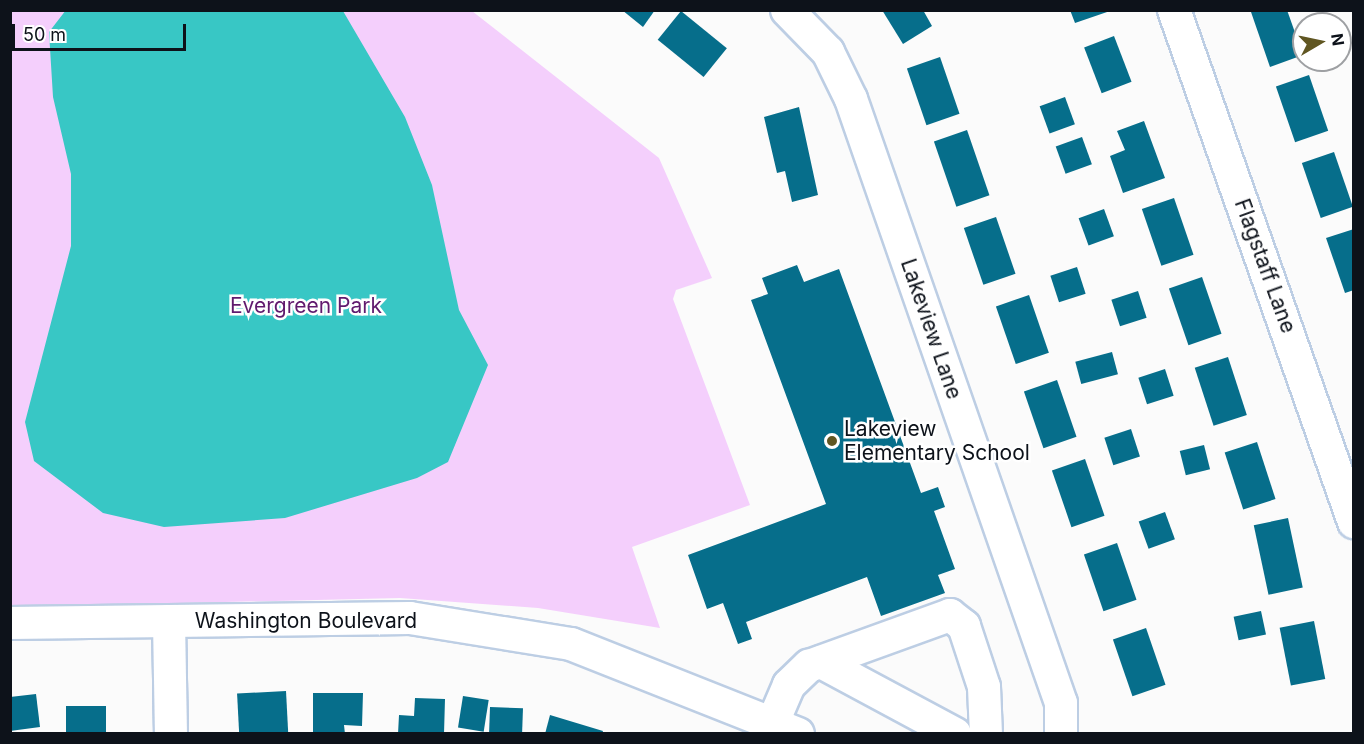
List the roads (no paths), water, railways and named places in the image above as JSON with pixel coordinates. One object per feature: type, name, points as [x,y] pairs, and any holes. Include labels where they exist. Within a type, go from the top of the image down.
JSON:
[{"type":"street","name":"Lakeview Lane","points":[[787,10],[828,52],[851,99],[1061,703],[1060,734]]},
{"type":"street","name":"Flagstaff Lane","points":[[1174,10],[1353,522]]},
{"type":"street","points":[[780,730],[789,685],[821,662],[956,616],[984,687],[986,734]]},
{"type":"street","name":"Washington Boulevard","points":[[10,623],[410,618],[571,644],[780,730]]},
{"type":"street","points":[[169,621],[171,734]]},
{"type":"street","points":[[821,662],[956,734]]},
{"type":"water","points":[[66,10],[343,11],[405,117],[432,185],[459,310],[488,365],[448,462],[417,478],[285,518],[164,527],[103,513],[34,461],[25,422],[71,246],[71,174],[53,97],[49,32]]},
{"type":"place","name":"Lakeview Elementary School","points":[[832,441]]},
{"type":"park label","name":"Evergreen Park","points":[[306,306]]}]
